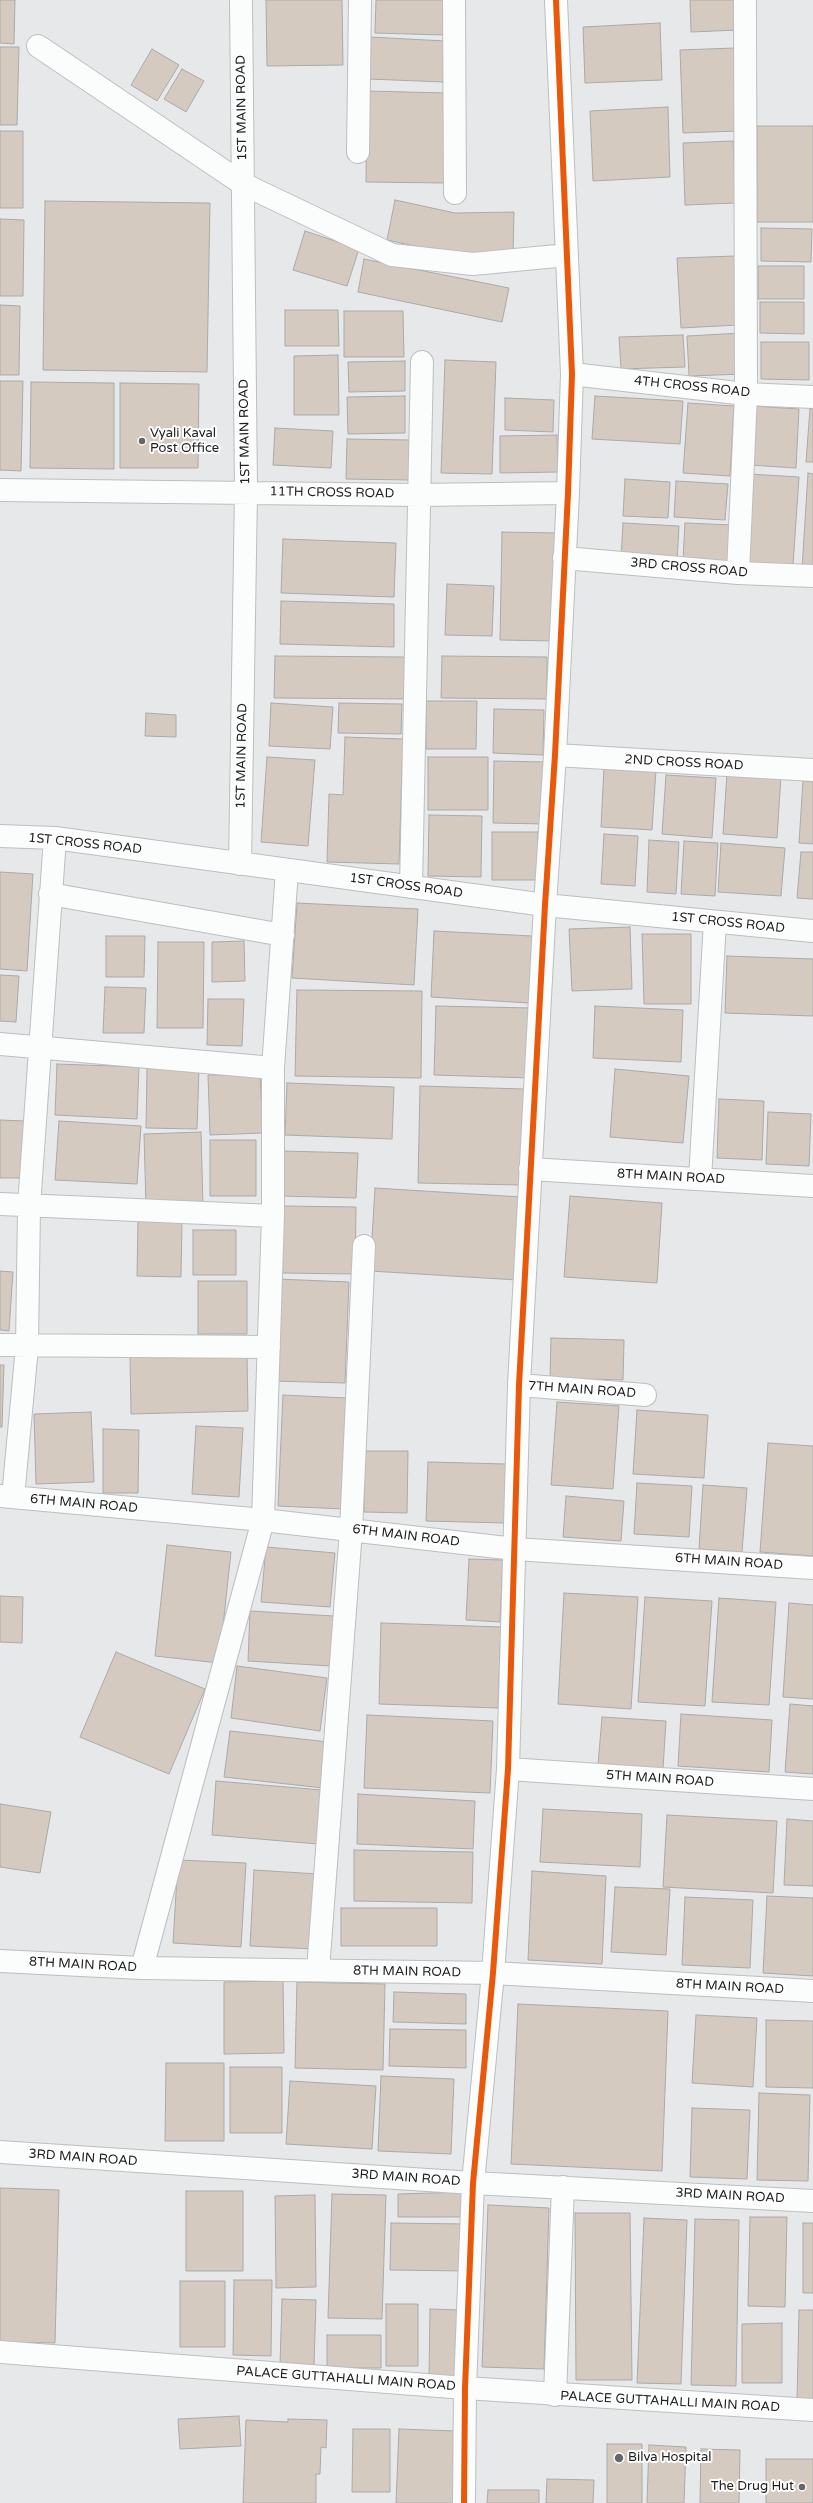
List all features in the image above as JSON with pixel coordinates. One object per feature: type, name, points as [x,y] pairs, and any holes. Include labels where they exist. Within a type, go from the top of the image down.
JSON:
[{"type":"street","name":"1ST MAIN ROAD","points":[[240,864],[246,491],[241,0]]},
{"type":"street","points":[[358,152],[360,0]]},
{"type":"street","points":[[454,0],[455,193]]},
{"type":"street","points":[[464,2503],[465,2388],[473,2183],[493,1973],[508,1770],[519,1386],[545,905],[556,755],[568,493],[572,374],[556,0]]},
{"type":"street","points":[[738,573],[746,394],[745,0]]},
{"type":"street","points":[[38,46],[243,184],[392,255],[473,264],[567,255]]},
{"type":"street","points":[[411,887],[422,362]]},
{"type":"street","name":"4TH CROSS ROAD","points":[[572,374],[746,394],[813,397]]},
{"type":"street","name":"11TH CROSS ROAD","points":[[0,490],[246,491],[419,495],[568,493]]},
{"type":"street","name":"3RD CROSS ROAD","points":[[564,558],[738,573],[813,576]]},
{"type":"street","name":"2ND CROSS ROAD","points":[[556,755],[813,770]]},
{"type":"street","name":"1ST CROSS ROAD","points":[[0,836],[55,838],[545,905],[813,932]]},
{"type":"street","points":[[7,1497],[27,1347],[29,1206],[55,838]]},
{"type":"street","points":[[142,1968],[262,1520],[273,1216],[273,1068],[287,870]]},
{"type":"street","points":[[50,894],[283,935]]},
{"type":"street","points":[[700,1179],[715,922]]},
{"type":"street","points":[[0,1044],[40,1046],[273,1068]]},
{"type":"street","name":"8TH MAIN ROAD","points":[[530,1169],[813,1186]]},
{"type":"street","points":[[0,1204],[273,1216]]},
{"type":"street","points":[[318,1970],[351,1530],[364,1246]]},
{"type":"street","points":[[0,1345],[27,1347],[269,1347]]},
{"type":"street","name":"7TH MAIN ROAD","points":[[519,1386],[645,1395]]},
{"type":"street","name":"6TH MAIN ROAD","points":[[7,1497],[262,1520],[515,1549],[813,1568]]},
{"type":"street","name":"5TH MAIN ROAD","points":[[508,1770],[813,1789]]},
{"type":"street","name":"8TH MAIN ROAD","points":[[0,1961],[142,1968],[493,1973],[813,1991]]},
{"type":"street","name":"3RD MAIN ROAD","points":[[0,2152],[473,2183],[813,2201]]},
{"type":"street","points":[[556,2395],[563,2187]]},
{"type":"street","name":"PALACE GUTTAHALLI MAIN ROAD","points":[[0,2352],[556,2395],[813,2410]]},
{"type":"building","points":[[0,0],[15,0],[14,44],[0,43]]},
{"type":"building","points":[[266,0],[342,0],[343,65],[267,66]]},
{"type":"building","points":[[376,0],[444,0],[443,35],[375,33]]},
{"type":"building","points":[[690,0],[737,0],[739,30],[691,32]]},
{"type":"building","points":[[660,23],[662,80],[585,83],[583,27]]},
{"type":"building","points":[[370,37],[445,41],[443,82],[368,79]]},
{"type":"building","points":[[0,47],[19,47],[17,125],[0,125]]},
{"type":"building","points":[[734,48],[738,131],[683,133],[680,50]]},
{"type":"building","points":[[152,49],[179,65],[157,101],[131,85]]},
{"type":"building","points":[[182,69],[204,81],[186,112],[164,99]]},
{"type":"building","points":[[367,91],[446,93],[445,183],[366,182]]},
{"type":"building","points":[[668,107],[670,177],[593,181],[590,111]]},
{"type":"building","points":[[757,126],[813,126],[813,222],[757,222]]},
{"type":"building","points":[[0,131],[23,131],[23,208],[0,208]]},
{"type":"building","points":[[733,141],[736,203],[685,205],[683,143]]},
{"type":"building","points":[[395,200],[455,213],[514,212],[513,254],[451,254],[387,240]]},
{"type":"building","points":[[45,201],[210,203],[207,372],[43,370]]},
{"type":"building","points":[[0,219],[24,220],[23,296],[0,296]]},
{"type":"building","points":[[761,228],[812,229],[811,262],[761,261]]},
{"type":"building","points":[[305,231],[359,249],[347,286],[293,270]]},
{"type":"building","points":[[735,256],[738,325],[681,328],[677,258]]},
{"type":"building","points":[[364,259],[509,288],[502,322],[358,292]]},
{"type":"building","points":[[758,266],[804,266],[804,299],[758,299]]},
{"type":"building","points":[[760,302],[804,302],[804,334],[760,333]]},
{"type":"building","points":[[0,305],[20,306],[19,375],[0,375]]},
{"type":"building","points":[[285,310],[338,310],[339,346],[285,346]]},
{"type":"building","points":[[344,311],[403,311],[404,357],[344,357]]},
{"type":"building","points":[[742,333],[744,374],[689,376],[687,336]]},
{"type":"building","points":[[683,335],[685,367],[621,369],[619,337]]},
{"type":"building","points":[[761,342],[809,342],[809,380],[761,379]]},
{"type":"building","points":[[338,355],[339,415],[294,415],[294,356]]},
{"type":"building","points":[[445,360],[496,362],[492,474],[441,473]]},
{"type":"building","points":[[405,361],[405,391],[349,392],[348,362]]},
{"type":"building","points":[[0,381],[23,381],[21,471],[0,470]]},
{"type":"building","points":[[31,382],[114,383],[114,469],[30,468]]},
{"type":"building","points":[[120,383],[199,384],[198,468],[120,468]]},
{"type":"building","points":[[405,396],[405,433],[348,434],[347,397]]},
{"type":"building","points":[[595,396],[683,401],[680,444],[592,439]]},
{"type":"building","points":[[505,398],[554,400],[553,432],[505,430]]},
{"type":"building","points":[[688,403],[734,406],[730,476],[683,473]]},
{"type":"building","points":[[752,406],[799,409],[796,468],[749,465]]},
{"type":"building","points":[[810,409],[813,409],[813,462],[806,462]]},
{"type":"building","points":[[275,428],[333,431],[331,468],[273,465]]},
{"type":"building","points":[[557,435],[558,472],[500,473],[500,436]]},
{"type":"building","points":[[347,439],[410,440],[409,480],[346,479]]},
{"type":"building","points":[[808,473],[813,474],[813,570],[802,569]]},
{"type":"building","points":[[749,474],[799,477],[793,565],[744,562]]},
{"type":"building","points":[[625,479],[670,482],[668,518],[623,516]]},
{"type":"building","points":[[676,481],[728,484],[725,520],[674,517]]},
{"type":"building","points":[[623,523],[679,526],[677,562],[621,559]]},
{"type":"building","points":[[685,523],[732,525],[730,563],[683,560]]},
{"type":"building","points":[[502,532],[558,533],[555,641],[500,640]]},
{"type":"building","points":[[283,539],[396,543],[394,597],[281,593]]},
{"type":"building","points":[[447,584],[494,586],[492,636],[445,635]]},
{"type":"building","points":[[281,601],[394,604],[394,647],[280,644]]},
{"type":"building","points":[[275,656],[405,657],[405,699],[274,698]]},
{"type":"building","points":[[442,656],[547,657],[547,699],[441,698]]},
{"type":"building","points":[[426,701],[477,701],[476,749],[426,749]]},
{"type":"building","points":[[271,703],[333,707],[330,749],[269,746]]},
{"type":"building","points":[[339,703],[402,704],[401,734],[338,733]]},
{"type":"building","points":[[494,709],[544,710],[543,755],[493,753]]},
{"type":"building","points":[[146,713],[176,715],[176,737],[145,736]]},
{"type":"building","points":[[345,737],[403,739],[399,864],[327,862],[329,794],[343,795]]},
{"type":"building","points":[[267,757],[315,760],[308,846],[261,842]]},
{"type":"building","points":[[428,757],[488,757],[488,810],[428,810]]},
{"type":"building","points":[[494,761],[547,762],[546,824],[493,823]]},
{"type":"building","points":[[604,767],[656,770],[652,830],[601,827]]},
{"type":"building","points":[[727,773],[781,776],[777,838],[723,834]]},
{"type":"building","points":[[666,775],[716,778],[712,838],[662,834]]},
{"type":"building","points":[[803,781],[813,782],[813,844],[799,843]]},
{"type":"building","points":[[429,815],[482,816],[481,877],[428,876]]},
{"type":"building","points":[[492,832],[538,832],[538,880],[492,880]]},
{"type":"building","points":[[604,834],[638,836],[635,886],[601,884]]},
{"type":"building","points":[[649,840],[679,842],[676,894],[647,892]]},
{"type":"building","points":[[684,841],[718,843],[715,896],[681,894]]},
{"type":"building","points":[[721,843],[785,848],[781,896],[718,892]]},
{"type":"building","points":[[801,852],[813,852],[813,899],[797,898]]},
{"type":"building","points":[[0,872],[33,874],[27,971],[0,969]]},
{"type":"building","points":[[297,903],[418,909],[414,985],[292,978]]},
{"type":"building","points":[[630,927],[632,989],[572,991],[569,929]]},
{"type":"building","points":[[434,931],[532,936],[529,1003],[431,997]]},
{"type":"building","points":[[642,934],[691,934],[691,1004],[644,1004]]},
{"type":"building","points":[[106,936],[145,936],[144,977],[106,977]]},
{"type":"building","points":[[244,941],[245,981],[212,982],[212,942]]},
{"type":"building","points":[[158,942],[204,942],[203,1028],[157,1028]]},
{"type":"building","points":[[727,956],[813,959],[813,1016],[725,1013]]},
{"type":"building","points":[[0,975],[19,976],[16,1022],[0,1021]]},
{"type":"building","points":[[105,987],[146,988],[144,1033],[103,1033]]},
{"type":"building","points":[[297,990],[422,991],[421,1078],[295,1076]]},
{"type":"building","points":[[208,999],[244,999],[242,1046],[207,1045]]},
{"type":"building","points":[[436,1006],[531,1008],[530,1078],[434,1075]]},
{"type":"building","points":[[595,1006],[683,1010],[681,1062],[593,1058]]},
{"type":"building","points":[[57,1064],[139,1067],[137,1119],[55,1115]]},
{"type":"building","points":[[147,1068],[199,1069],[197,1129],[146,1128]]},
{"type":"building","points":[[615,1069],[689,1076],[683,1143],[610,1137]]},
{"type":"building","points":[[260,1074],[263,1133],[210,1135],[208,1075]]},
{"type":"building","points":[[287,1083],[394,1087],[392,1139],[285,1135]]},
{"type":"building","points":[[420,1086],[524,1089],[521,1185],[418,1183]]},
{"type":"building","points":[[719,1099],[764,1101],[762,1160],[717,1158]]},
{"type":"building","points":[[768,1112],[811,1114],[809,1166],[766,1164]]},
{"type":"building","points":[[0,1120],[24,1121],[23,1178],[0,1178]]},
{"type":"building","points":[[59,1121],[141,1126],[137,1184],[55,1180]]},
{"type":"building","points":[[201,1132],[203,1205],[146,1207],[144,1134]]},
{"type":"building","points":[[210,1140],[256,1140],[256,1196],[210,1196]]},
{"type":"building","points":[[282,1151],[358,1153],[356,1198],[282,1196]]},
{"type":"building","points":[[375,1188],[521,1197],[517,1280],[370,1271]]},
{"type":"building","points":[[570,1196],[662,1203],[657,1283],[564,1277]]},
{"type":"building","points":[[281,1206],[356,1207],[355,1274],[280,1273]]},
{"type":"building","points":[[138,1220],[182,1221],[181,1277],[137,1276]]},
{"type":"building","points":[[193,1230],[236,1230],[236,1275],[193,1275]]},
{"type":"building","points":[[0,1271],[13,1272],[9,1331],[0,1330]]},
{"type":"building","points":[[277,1279],[349,1282],[345,1383],[274,1381]]},
{"type":"building","points":[[198,1281],[247,1281],[247,1334],[198,1334]]},
{"type":"building","points":[[551,1338],[624,1340],[623,1380],[550,1378]]},
{"type":"building","points":[[247,1355],[248,1411],[131,1414],[130,1357]]},
{"type":"building","points":[[0,1365],[4,1365],[2,1427],[0,1427]]},
{"type":"building","points":[[283,1395],[347,1398],[343,1509],[278,1506]]},
{"type":"building","points":[[557,1402],[619,1406],[613,1489],[551,1485]]},
{"type":"building","points":[[637,1410],[708,1415],[704,1478],[633,1474]]},
{"type":"building","points":[[91,1412],[94,1482],[36,1484],[34,1414]]},
{"type":"building","points":[[196,1426],[243,1428],[239,1497],[192,1494]]},
{"type":"building","points":[[103,1429],[139,1430],[138,1493],[103,1493]]},
{"type":"building","points":[[768,1443],[813,1446],[813,1556],[760,1552]]},
{"type":"building","points":[[364,1451],[408,1451],[407,1513],[364,1512]]},
{"type":"building","points":[[428,1462],[506,1464],[505,1523],[426,1521]]},
{"type":"building","points":[[637,1483],[692,1486],[689,1537],[634,1534]]},
{"type":"building","points":[[703,1485],[747,1488],[742,1552],[699,1549]]},
{"type":"building","points":[[566,1496],[624,1501],[621,1541],[563,1537]]},
{"type":"building","points":[[167,1545],[231,1552],[219,1663],[155,1656]]},
{"type":"building","points":[[266,1547],[335,1553],[330,1607],[261,1602]]},
{"type":"building","points":[[469,1559],[503,1560],[500,1622],[466,1620]]},
{"type":"building","points":[[564,1593],[638,1597],[631,1709],[558,1704]]},
{"type":"building","points":[[0,1596],[23,1597],[22,1643],[0,1642]]},
{"type":"building","points":[[645,1597],[712,1601],[705,1706],[638,1702]]},
{"type":"building","points":[[719,1598],[776,1602],[769,1705],[712,1702]]},
{"type":"building","points":[[789,1603],[813,1605],[813,1699],[783,1697]]},
{"type":"building","points":[[250,1611],[334,1616],[331,1666],[248,1661]]},
{"type":"building","points":[[381,1623],[501,1627],[498,1708],[379,1704]]},
{"type":"building","points":[[116,1652],[205,1689],[169,1774],[80,1737]]},
{"type":"building","points":[[237,1666],[327,1678],[320,1731],[231,1718]]},
{"type":"building","points":[[790,1704],[813,1706],[813,1774],[785,1772]]},
{"type":"building","points":[[681,1714],[772,1720],[769,1772],[678,1766]]},
{"type":"building","points":[[367,1715],[493,1721],[490,1793],[364,1788]]},
{"type":"building","points":[[602,1717],[666,1721],[663,1769],[598,1765]]},
{"type":"building","points":[[230,1731],[328,1742],[323,1788],[224,1777]]},
{"type":"building","points":[[216,1781],[322,1790],[318,1844],[212,1835]]},
{"type":"building","points":[[358,1794],[475,1801],[473,1849],[357,1844]]},
{"type":"building","points":[[0,1804],[51,1812],[40,1873],[0,1867]]},
{"type":"building","points":[[543,1809],[642,1814],[640,1867],[540,1862]]},
{"type":"building","points":[[667,1815],[777,1821],[773,1893],[663,1887]]},
{"type":"building","points":[[787,1819],[813,1821],[813,1886],[784,1885]]},
{"type":"building","points":[[354,1850],[473,1852],[472,1903],[354,1901]]},
{"type":"building","points":[[178,1860],[246,1863],[241,1947],[173,1943]]},
{"type":"building","points":[[254,1870],[318,1874],[314,1949],[250,1946]]},
{"type":"building","points":[[532,1871],[606,1876],[602,1964],[528,1960]]},
{"type":"building","points":[[615,1887],[670,1889],[666,1955],[611,1952]]},
{"type":"building","points":[[767,1896],[813,1898],[813,1976],[763,1973]]},
{"type":"building","points":[[685,1897],[753,1900],[750,1968],[682,1965]]},
{"type":"building","points":[[341,1908],[437,1908],[437,1946],[341,1946]]},
{"type":"building","points":[[283,1981],[284,2053],[224,2054],[224,1982]]},
{"type":"building","points":[[297,1982],[385,1984],[383,2070],[295,2068]]},
{"type":"building","points":[[394,1992],[466,1994],[466,2024],[393,2022]]},
{"type":"building","points":[[518,2004],[668,2011],[662,2171],[511,2164]]},
{"type":"building","points":[[696,2015],[757,2018],[753,2087],[692,2083]]},
{"type":"building","points":[[766,2020],[813,2021],[813,2088],[766,2087]]},
{"type":"building","points":[[390,2029],[466,2030],[466,2068],[389,2066]]},
{"type":"building","points":[[166,2063],[224,2063],[224,2141],[165,2141]]},
{"type":"building","points":[[230,2067],[282,2067],[282,2133],[230,2133]]},
{"type":"building","points":[[381,2076],[454,2079],[451,2154],[378,2151]]},
{"type":"building","points":[[290,2081],[376,2086],[372,2149],[286,2144]]},
{"type":"building","points":[[759,2093],[810,2095],[808,2181],[757,2180]]},
{"type":"building","points":[[692,2108],[750,2110],[747,2179],[690,2177]]},
{"type":"building","points":[[0,2188],[59,2190],[55,2343],[0,2342]]},
{"type":"building","points":[[186,2191],[243,2191],[243,2271],[186,2271]]},
{"type":"building","points":[[465,2192],[466,2217],[398,2217],[398,2194]]},
{"type":"building","points":[[332,2194],[386,2195],[382,2319],[328,2318]]},
{"type":"building","points":[[315,2195],[316,2287],[276,2288],[275,2196]]},
{"type":"building","points":[[488,2205],[549,2208],[544,2369],[482,2367]]},
{"type":"building","points":[[575,2213],[630,2213],[632,2380],[576,2380]]},
{"type":"building","points":[[750,2217],[787,2217],[785,2307],[748,2306]]},
{"type":"building","points":[[644,2218],[687,2220],[681,2384],[637,2383]]},
{"type":"building","points":[[695,2219],[739,2220],[736,2386],[691,2385]]},
{"type":"building","points":[[391,2223],[466,2224],[465,2271],[390,2270]]},
{"type":"building","points":[[803,2223],[813,2223],[813,2293],[803,2293]]},
{"type":"building","points":[[234,2280],[272,2280],[271,2356],[233,2355]]},
{"type":"building","points":[[180,2281],[225,2281],[225,2347],[180,2347]]},
{"type":"building","points":[[282,2299],[316,2300],[314,2366],[280,2365]]},
{"type":"building","points":[[386,2304],[418,2304],[418,2366],[386,2366]]},
{"type":"building","points":[[430,2309],[460,2310],[458,2378],[429,2377]]},
{"type":"building","points":[[799,2310],[813,2310],[813,2399],[797,2399]]},
{"type":"building","points":[[782,2323],[782,2383],[742,2383],[742,2324]]},
{"type":"building","points":[[327,2335],[381,2335],[381,2368],[327,2368]]},
{"type":"building","points":[[239,2416],[241,2446],[180,2449],[178,2419]]},
{"type":"building","points":[[288,2419],[327,2420],[326,2448],[321,2447],[320,2474],[316,2474],[316,2503],[243,2503],[246,2420],[288,2422]]},
{"type":"building","points":[[353,2429],[390,2429],[390,2492],[352,2492]]},
{"type":"building","points":[[399,2429],[456,2431],[453,2503],[396,2503]]},
{"type":"building","points":[[607,2444],[642,2444],[642,2503],[607,2503]]},
{"type":"building","points":[[649,2445],[686,2447],[684,2503],[647,2503]]},
{"type":"building","points":[[701,2449],[740,2450],[739,2503],[700,2503]]},
{"type":"building","points":[[766,2459],[813,2459],[813,2503],[766,2503]]},
{"type":"building","points":[[547,2479],[594,2480],[593,2503],[546,2503]]},
{"type":"building","points":[[488,2490],[539,2490],[539,2503],[487,2503]]},
{"type":"cycle path","points":[[464,2503],[465,2388],[473,2183],[493,1973],[508,1769],[519,1385],[545,905],[555,755],[568,493],[572,374],[556,0]]},
{"type":"place","name":"Vyali Kaval Post Office","points":[[142,441]]},
{"type":"place","name":"Bilva Hospital","points":[[619,2458]]},
{"type":"place","name":"The Drug Hut","points":[[802,2487]]}]
